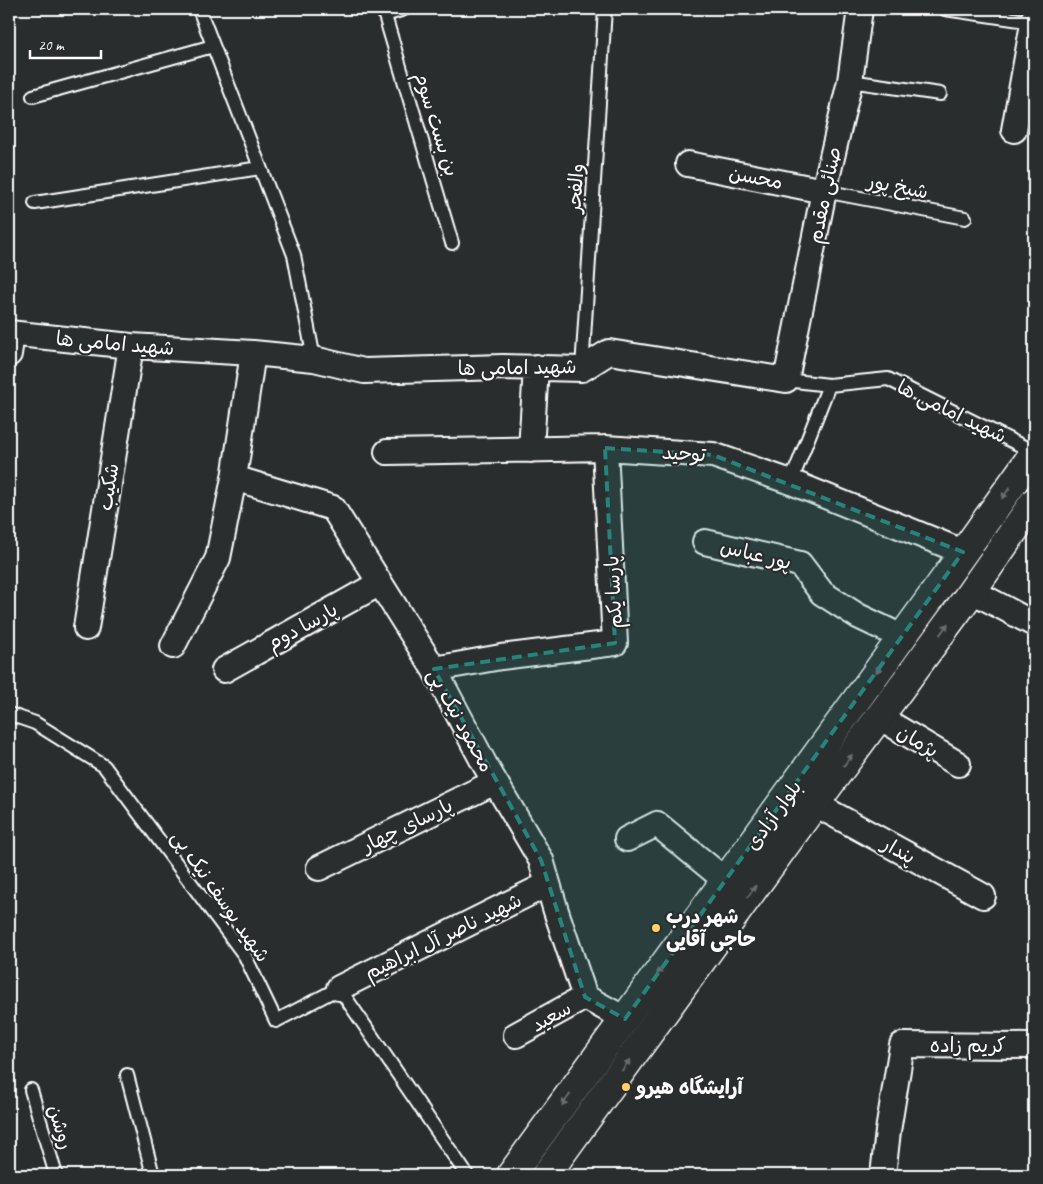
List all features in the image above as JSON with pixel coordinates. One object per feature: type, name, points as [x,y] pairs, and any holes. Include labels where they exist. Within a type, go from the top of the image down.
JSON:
[{"type":"main road","name":"بلوار آزادی","points":[[512,1175],[1034,453]]},
{"type":"main road","name":"بلوار آزادی","points":[[549,1174],[815,804],[972,591],[1034,502]]},
{"type":"street","name":"صنائی مقدم","points":[[786,380],[824,190],[850,81],[860,9]]},
{"type":"street","points":[[1014,130],[1034,20]]},
{"type":"street","name":"محسن","points":[[688,164],[824,190]]},
{"type":"street","name":"شهید امامی ها","points":[[10,340],[253,353],[314,359],[364,371],[503,367],[582,369],[609,352],[786,380]]},
{"type":"street","name":"شکیب","points":[[86,628],[131,346]]},
{"type":"street","points":[[174,646],[218,558],[234,478],[253,353]]},
{"type":"street","points":[[531,450],[536,368]]},
{"type":"street","name":"توحید","points":[[387,452],[605,448],[713,455],[791,482],[963,552]]},
{"type":"street","name":"پارسا یکم","points":[[434,669],[501,657],[615,643],[605,448]]},
{"type":"street","name":"محمود نیک پی","points":[[234,478],[333,508],[434,669],[495,782],[541,860],[556,912],[585,997]]},
{"type":"street","name":"پور عباس","points":[[705,542],[800,564],[822,593],[858,616],[902,637]]},
{"type":"street","name":"پارسا دوم","points":[[224,670],[380,582]]},
{"type":"street","points":[[972,591],[1034,624]]},
{"type":"street","name":"پژمان","points":[[879,717],[958,764]]},
{"type":"street","name":"پارسای چهار","points":[[319,868],[495,782]]},
{"type":"street","name":"پندار","points":[[815,804],[983,896]]},
{"type":"street","points":[[627,839],[657,824],[725,880]]},
{"type":"street","name":"شهید ناصر آل ابراهیم","points":[[339,988],[548,884]]},
{"type":"street","points":[[585,997],[625,1019]]},
{"type":"street","name":"سعید","points":[[516,1035],[585,997]]},
{"type":"street","name":"کریم زاده","points":[[883,1175],[902,1045],[1034,1046]]},
{"type":"lane","points":[[199,9],[294,255],[314,359]]},
{"type":"lane","name":"بن بست سوم","points":[[404,9],[384,12],[452,243]]},
{"type":"lane","name":"والفجر","points":[[582,369],[605,9]]},
{"type":"lane","points":[[945,9],[1034,20]]},
{"type":"lane","points":[[33,96],[213,46]]},
{"type":"lane","points":[[850,81],[940,94]]},
{"type":"lane","points":[[36,203],[260,168]]},
{"type":"lane","name":"شیخ پور","points":[[824,190],[965,218]]},
{"type":"lane","name":"شهید امامی ها","points":[[786,380],[829,385],[888,379],[1034,453]]},
{"type":"lane","points":[[791,482],[829,385]]},
{"type":"lane","name":"شهید یوسف نیک پی","points":[[9,714],[35,724],[104,766],[245,956],[276,1021],[339,988]]},
{"type":"lane","points":[[339,988],[467,1175]]},
{"type":"lane","points":[[126,1075],[153,1175]]},
{"type":"lane","name":"روشن","points":[[31,1090],[56,1175]]},
{"type":"highlighted area","points":[[605,448],[713,455],[963,552],[625,1019],[585,997],[541,860],[434,669],[615,643]]},
{"type":"place","name":"شهر درب حاجی آقایی","points":[[656,928]]},
{"type":"place","name":"آرایشگاه هیرو","points":[[626,1087]]}]
